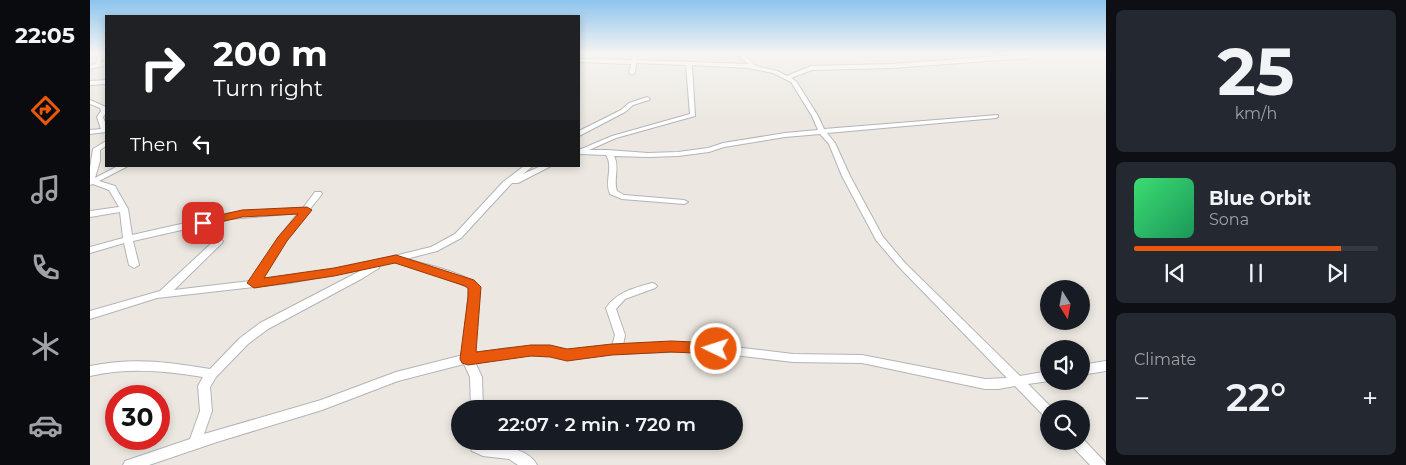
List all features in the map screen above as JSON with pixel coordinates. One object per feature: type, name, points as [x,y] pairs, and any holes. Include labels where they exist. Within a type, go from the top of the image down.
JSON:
[{"type":"street","points":[[580,152],[614,137],[693,115],[690,76]]},
{"type":"street","points":[[782,76],[796,83],[822,132],[832,143],[842,168],[879,238],[1040,404]]},
{"type":"street","points":[[786,78],[792,76]]},
{"type":"street","points":[[90,83],[105,82]]},
{"type":"street","points":[[580,134],[623,112],[631,104],[647,99]]},
{"type":"street","points":[[90,102],[103,108]]},
{"type":"street","points":[[90,111],[103,108]]},
{"type":"street","points":[[103,108],[100,117],[105,128]]},
{"type":"street","points":[[580,152],[653,155],[678,154],[785,135],[996,116]]},
{"type":"street","points":[[90,132],[105,130]]},
{"type":"street","points":[[91,182],[97,149],[105,143]]},
{"type":"street","points":[[607,152],[613,156],[615,162],[611,180],[613,192],[622,196],[684,202]]},
{"type":"street","points":[[91,182],[122,167]]},
{"type":"street","points":[[90,315],[162,294],[290,280],[396,259],[434,249],[458,236],[506,184],[527,167]]},
{"type":"street","points":[[506,184],[545,167]]},
{"type":"street","points":[[91,182],[112,188],[124,209],[134,265]]},
{"type":"street","points":[[254,283],[282,239],[318,194]]},
{"type":"street","points":[[90,214],[124,209]]},
{"type":"street","points":[[90,250],[128,239],[242,214],[307,210]]},
{"type":"street","points":[[162,294],[219,241]]},
{"type":"street","points":[[396,259],[473,285],[474,297],[468,359],[478,384],[477,400]]},
{"type":"street","points":[[194,443],[206,411],[204,386],[212,374],[244,341],[264,326],[360,276],[380,262]]},
{"type":"street","points":[[616,350],[620,335],[611,308],[621,297],[641,288],[652,286]]},
{"type":"street","points":[[130,465],[194,443],[322,406],[396,377],[468,359],[524,351],[550,351],[567,355],[616,350],[699,347],[793,358],[862,359],[985,384],[1040,377]]},
{"type":"street","points":[[90,371],[122,364],[147,364],[212,374]]},
{"type":"street","points":[[1090,369],[1106,366]]},
{"type":"street","points":[[482,450],[511,453],[530,465]]},
{"type":"street","points":[[1085,450],[1099,465]]},
{"type":"route","points":[[203,223],[242,214],[307,210],[282,239],[254,283],[290,280],[396,259],[470,283],[474,287],[474,297],[468,359],[509,352],[531,351],[583,355],[612,350],[671,347],[716,349]]}]
